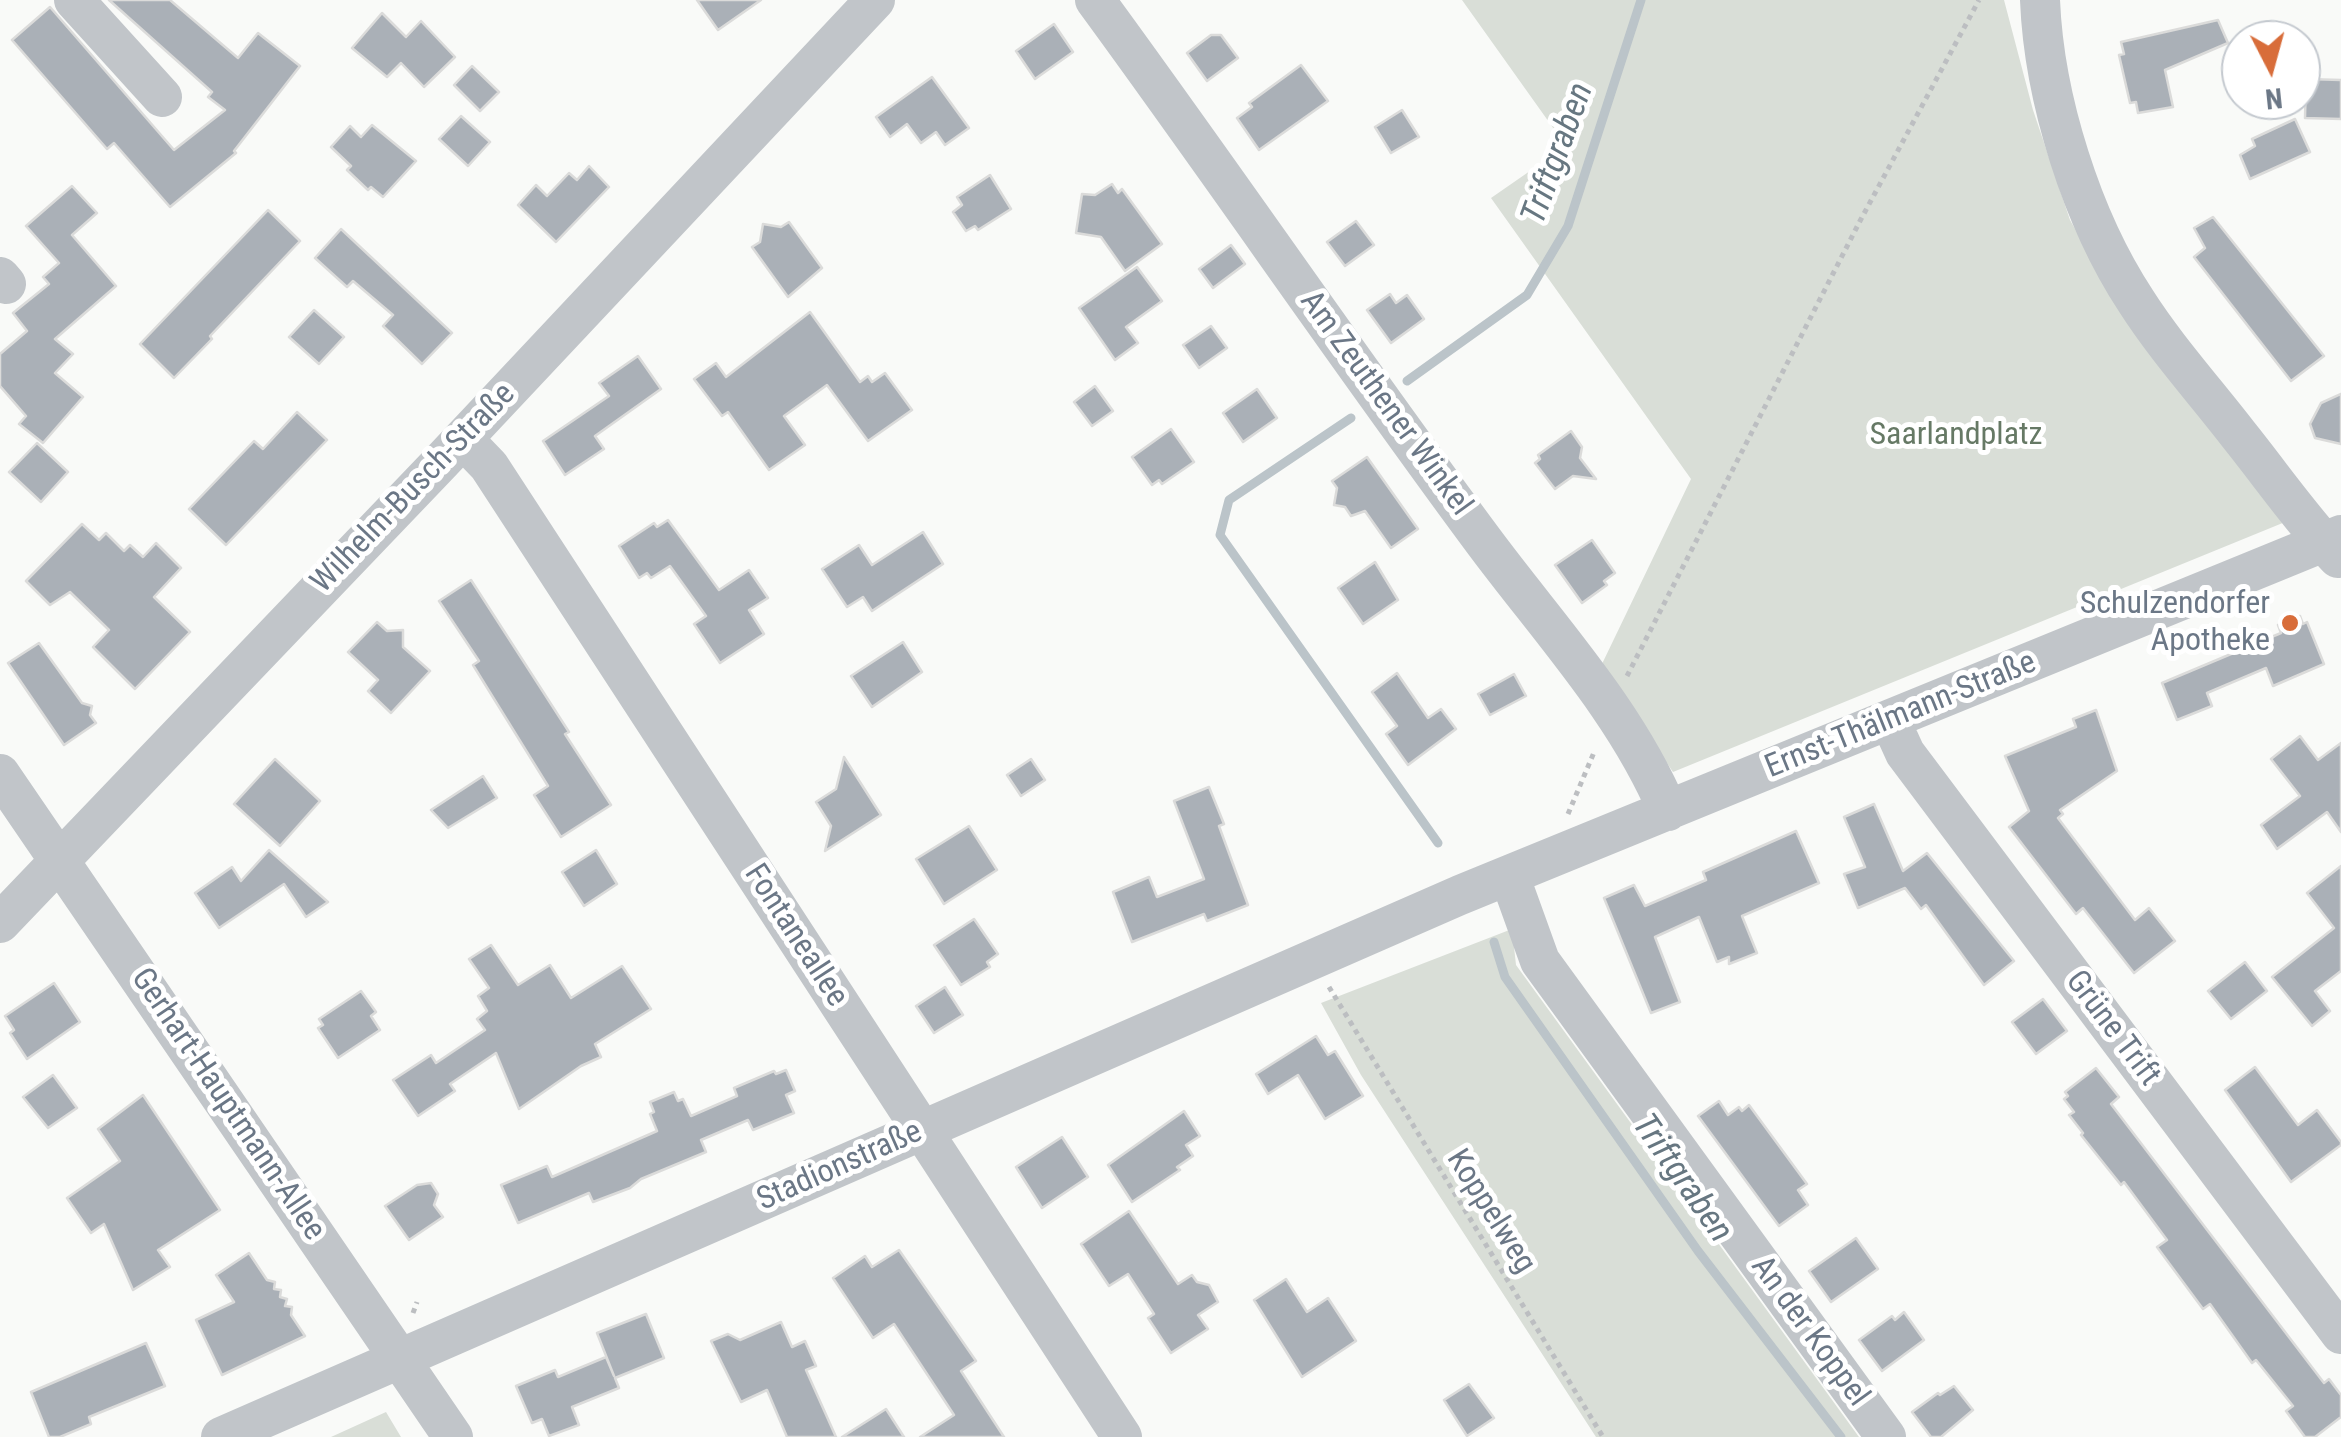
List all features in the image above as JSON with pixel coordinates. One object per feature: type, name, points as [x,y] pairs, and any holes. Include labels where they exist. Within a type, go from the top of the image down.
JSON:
[{"type":"street","points":[[74,0],[162,96]]},
{"type":"street","name":"Wilhelm-Busch-Straße","points":[[0,924],[875,0]]},
{"type":"street","name":"Am Zeuthener Winkel","points":[[1095,0],[1396,422],[1616,699],[1668,811]]},
{"type":"street","points":[[2040,0],[2058,113],[2078,179],[2112,258],[2135,300],[2335,546]]},
{"type":"street","name":"Fontaneallee","points":[[462,439],[489,466],[1122,1437]]},
{"type":"street","name":"Ernst-Thälmann-Straße","points":[[1460,895],[1890,720],[2335,546]]},
{"type":"street","name":"Grüne Trift","points":[[1890,720],[1905,753],[2341,1334]]},
{"type":"street","name":"Gerhart-Hauptmann-Allee","points":[[0,774],[452,1437]]},
{"type":"street","name":"An der Koppel","points":[[1509,875],[1540,962],[1886,1437]]},
{"type":"street","name":"Stadionstraße","points":[[220,1437],[1460,895]]},
{"type":"path","points":[[1566,820],[1616,699],[1860,221],[1979,0]]},
{"type":"path","name":"Koppelweg","points":[[1340,1010],[1603,1437]]},
{"type":"path","points":[[413,1313],[416,1302]]},
{"type":"green space","name":"Saarlandplatz","points":[[1462,0],[2004,0],[2033,110],[2070,220],[2120,309],[2290,520],[1673,772],[1601,666],[1691,479],[1491,198],[1566,146]]},
{"type":"green space","points":[[1512,929],[1516,965],[1859,1437],[1596,1437],[1361,1075],[1321,1003]]},
{"type":"green space","points":[[386,1412],[401,1437],[331,1437]]},
{"type":"building","points":[[109,0],[170,0],[238,58],[258,33],[300,66],[236,153],[170,207],[114,143],[107,149],[12,40],[50,7],[174,150],[225,110],[208,97],[212,92]]},
{"type":"building","points":[[697,0],[761,0],[718,30]]},
{"type":"building","points":[[382,13],[406,37],[421,21],[455,57],[424,87],[401,63],[387,77],[352,48]]},
{"type":"building","points":[[2218,20],[2221,27],[2221,46],[2165,70],[2173,107],[2138,113],[2136,102],[2130,103],[2119,55],[2124,54],[2121,42]]},
{"type":"building","points":[[1054,24],[1073,52],[1035,79],[1016,51]]},
{"type":"building","points":[[1211,35],[1221,35],[1238,58],[1207,81],[1187,53]]},
{"type":"building","points":[[1301,65],[1328,101],[1259,150],[1237,118],[1252,107],[1249,103]]},
{"type":"building","points":[[472,66],[499,92],[480,111],[454,85]]},
{"type":"building","points":[[932,77],[969,128],[945,145],[936,132],[921,143],[907,124],[890,137],[876,117]]},
{"type":"building","points":[[2321,79],[2341,80],[2341,119],[2321,118]]},
{"type":"building","points":[[1402,110],[1419,137],[1391,153],[1375,127]]},
{"type":"building","points":[[461,116],[490,142],[468,166],[439,139]]},
{"type":"building","points":[[2295,120],[2310,152],[2250,179],[2240,155],[2255,146],[2252,139]]},
{"type":"building","points":[[372,125],[416,161],[383,197],[371,187],[368,190],[347,170],[351,166],[331,147],[350,126],[361,137]]},
{"type":"building","points":[[589,166],[609,187],[556,242],[518,205],[536,185],[547,196],[569,173],[577,180]]},
{"type":"building","points":[[990,175],[1011,209],[978,230],[975,226],[966,231],[953,212],[962,205],[957,197]]},
{"type":"building","points":[[1112,184],[1118,193],[1122,189],[1162,244],[1125,271],[1101,237],[1076,233],[1082,194],[1095,195]]},
{"type":"building","points":[[72,186],[97,213],[72,235],[116,286],[55,339],[73,354],[55,373],[83,397],[43,443],[19,424],[26,416],[0,386],[0,354],[27,331],[13,313],[49,284],[43,277],[59,263],[26,226]]},
{"type":"building","points":[[268,210],[300,241],[174,378],[140,344]]},
{"type":"building","points":[[2213,217],[2324,356],[2291,381],[2194,257],[2205,248],[2194,228]]},
{"type":"building","points":[[1356,221],[1374,245],[1345,266],[1327,242]]},
{"type":"building","points":[[789,222],[822,268],[788,297],[752,247],[760,242],[763,224],[781,227]]},
{"type":"building","points":[[341,229],[452,333],[422,364],[383,326],[393,315],[353,281],[347,287],[315,258]]},
{"type":"building","points":[[1231,245],[1245,264],[1213,288],[1199,269]]},
{"type":"building","points":[[1137,267],[1162,301],[1126,327],[1138,343],[1115,360],[1079,308]]},
{"type":"building","points":[[1390,294],[1396,303],[1407,295],[1424,319],[1391,343],[1367,310]]},
{"type":"building","points":[[314,310],[344,337],[319,364],[289,337]]},
{"type":"building","points":[[810,312],[860,382],[868,376],[872,382],[885,373],[912,410],[868,441],[827,385],[784,416],[805,445],[769,470],[728,412],[722,416],[694,379],[716,363],[726,377]]},
{"type":"building","points":[[1211,326],[1227,348],[1199,368],[1183,345]]},
{"type":"building","points":[[638,356],[661,389],[595,436],[604,449],[565,475],[543,441],[609,396],[599,383]]},
{"type":"building","points":[[1095,386],[1113,411],[1092,426],[1074,402]]},
{"type":"building","points":[[1257,389],[1277,418],[1243,442],[1223,413]]},
{"type":"building","points":[[2341,394],[2341,444],[2315,438],[2310,424],[2321,403]]},
{"type":"building","points":[[297,412],[327,440],[226,545],[189,509],[254,441],[263,449]]},
{"type":"building","points":[[1171,429],[1194,462],[1162,484],[1159,480],[1152,485],[1132,457]]},
{"type":"building","points":[[1571,431],[1582,447],[1580,458],[1596,479],[1573,476],[1555,489],[1535,463],[1540,459],[1538,455]]},
{"type":"building","points":[[37,443],[68,472],[41,502],[9,472]]},
{"type":"building","points":[[1367,457],[1418,529],[1391,548],[1365,511],[1351,516],[1345,507],[1334,505],[1337,488],[1332,481]]},
{"type":"building","points":[[668,520],[719,590],[749,570],[768,598],[749,610],[764,634],[720,663],[694,624],[706,616],[670,566],[651,578],[647,573],[639,578],[619,546],[654,523],[657,527]]},
{"type":"building","points":[[82,524],[99,540],[106,533],[124,551],[130,545],[143,557],[156,543],[181,568],[154,597],[190,632],[135,689],[93,647],[109,630],[70,592],[50,605],[26,581]]},
{"type":"building","points":[[923,532],[943,564],[872,611],[863,597],[847,607],[822,569],[859,545],[872,565]]},
{"type":"building","points":[[1592,540],[1615,573],[1604,581],[1607,585],[1582,603],[1555,565]]},
{"type":"building","points":[[1375,562],[1398,600],[1363,624],[1338,588]]},
{"type":"building","points":[[471,580],[611,805],[561,837],[534,795],[548,786],[473,665],[479,661],[439,601]]},
{"type":"building","points":[[2300,616],[2303,624],[2307,622],[2324,664],[2273,686],[2266,668],[2207,693],[2212,706],[2177,720],[2162,683],[2281,633],[2278,625]]},
{"type":"building","points":[[377,622],[387,631],[403,630],[403,647],[430,671],[391,713],[368,691],[378,680],[348,652]]},
{"type":"building","points":[[903,642],[922,672],[872,707],[851,676]]},
{"type":"building","points":[[39,643],[82,703],[92,706],[90,715],[96,723],[64,745],[8,663]]},
{"type":"building","points":[[1397,673],[1428,718],[1441,709],[1456,729],[1408,765],[1386,734],[1397,726],[1372,692]]},
{"type":"building","points":[[1514,674],[1526,696],[1490,715],[1478,694]]},
{"type":"building","points":[[2096,710],[2117,771],[2060,810],[2063,814],[2058,818],[2135,920],[2149,908],[2175,941],[2134,973],[2083,908],[2076,914],[2009,827],[2029,811],[2005,756],[2076,727],[2073,719]]},
{"type":"building","points":[[2300,736],[2318,760],[2341,743],[2341,832],[2327,812],[2277,849],[2261,825],[2300,796],[2271,759]]},
{"type":"building","points":[[844,757],[881,815],[825,851],[831,826],[816,802],[836,789]]},
{"type":"building","points":[[275,759],[320,801],[280,846],[234,804]]},
{"type":"building","points":[[1031,759],[1045,780],[1021,796],[1007,775]]},
{"type":"building","points":[[483,776],[497,798],[448,828],[431,810]]},
{"type":"building","points":[[1209,787],[1248,905],[1207,921],[1204,914],[1132,942],[1113,892],[1149,877],[1157,897],[1204,879],[1174,801]]},
{"type":"building","points":[[1874,804],[1903,871],[1927,853],[2014,961],[1984,985],[1926,905],[1921,909],[1905,888],[1858,908],[1844,874],[1865,867],[1844,817]]},
{"type":"building","points":[[969,826],[997,870],[944,904],[916,859]]},
{"type":"building","points":[[1796,831],[1819,883],[1742,916],[1757,953],[1729,964],[1729,957],[1717,962],[1699,917],[1655,937],[1680,1002],[1651,1013],[1604,898],[1634,885],[1645,906],[1706,880],[1703,872]]},
{"type":"building","points":[[269,850],[328,902],[306,917],[284,884],[219,928],[195,893],[232,867],[241,881]]},
{"type":"building","points":[[596,850],[617,884],[584,906],[562,872]]},
{"type":"building","points":[[2341,866],[2341,971],[2315,991],[2330,1011],[2312,1026],[2272,977],[2334,928],[2307,893]]},
{"type":"building","points":[[974,919],[998,954],[987,962],[990,967],[961,985],[934,945]]},
{"type":"building","points":[[491,945],[518,985],[550,965],[571,998],[622,966],[651,1009],[595,1044],[601,1057],[581,1066],[519,1109],[496,1053],[450,1084],[455,1091],[418,1116],[393,1080],[431,1055],[436,1063],[485,1030],[477,1019],[487,1011],[478,996],[489,988],[469,959]]},
{"type":"building","points":[[2245,962],[2267,991],[2231,1019],[2208,991]]},
{"type":"building","points":[[54,983],[80,1022],[27,1059],[10,1033],[14,1030],[5,1016]]},
{"type":"building","points":[[945,987],[963,1015],[934,1033],[916,1006]]},
{"type":"building","points":[[361,991],[376,1012],[371,1016],[380,1030],[338,1058],[318,1028],[323,1025],[319,1019]]},
{"type":"building","points":[[2043,999],[2067,1031],[2036,1054],[2012,1022]]},
{"type":"building","points":[[1316,1036],[1328,1055],[1335,1051],[1363,1096],[1325,1119],[1298,1075],[1268,1094],[1256,1074]]},
{"type":"building","points":[[2255,1067],[2298,1125],[2317,1110],[2341,1142],[2291,1182],[2225,1090]]},
{"type":"building","points":[[2096,1068],[2119,1097],[2111,1104],[2324,1383],[2329,1379],[2341,1395],[2341,1417],[2315,1437],[2305,1437],[2286,1411],[2293,1406],[2256,1360],[2252,1363],[2210,1304],[2203,1309],[2157,1247],[2167,1240],[2069,1115],[2074,1112],[2064,1099],[2068,1096],[2065,1092]]},
{"type":"building","points":[[786,1070],[795,1091],[786,1095],[794,1113],[753,1130],[748,1120],[701,1140],[706,1152],[641,1179],[630,1188],[593,1202],[589,1193],[518,1223],[501,1185],[547,1166],[552,1177],[657,1131],[650,1102],[674,1092],[678,1101],[683,1099],[691,1116],[737,1096],[734,1088]]},
{"type":"building","points":[[53,1075],[77,1108],[48,1128],[23,1097]]},
{"type":"building","points":[[143,1095],[220,1210],[158,1250],[170,1267],[133,1290],[104,1224],[91,1233],[67,1198],[120,1161],[98,1129]]},
{"type":"building","points":[[1719,1101],[1728,1115],[1749,1105],[1807,1184],[1798,1190],[1808,1205],[1779,1226],[1698,1116]]},
{"type":"building","points":[[1184,1111],[1200,1136],[1186,1145],[1193,1156],[1177,1167],[1180,1170],[1132,1202],[1108,1165]]},
{"type":"building","points":[[1062,1137],[1088,1177],[1042,1208],[1016,1167]]},
{"type":"building","points":[[431,1183],[438,1194],[434,1205],[443,1217],[409,1240],[385,1206],[417,1185]]},
{"type":"building","points":[[1129,1211],[1178,1284],[1192,1275],[1197,1282],[1209,1285],[1218,1302],[1198,1315],[1208,1329],[1171,1353],[1148,1318],[1154,1314],[1128,1274],[1109,1286],[1081,1244]]},
{"type":"building","points":[[1856,1238],[1878,1269],[1831,1302],[1809,1271]]},
{"type":"building","points":[[899,1250],[976,1361],[961,1371],[1004,1437],[920,1437],[954,1415],[894,1324],[873,1338],[833,1278],[865,1256],[872,1267]]},
{"type":"building","points":[[249,1253],[267,1280],[275,1282],[274,1289],[281,1290],[280,1297],[287,1299],[285,1306],[292,1307],[291,1315],[305,1336],[222,1375],[196,1320],[234,1302],[216,1275]]},
{"type":"building","points":[[1286,1279],[1307,1312],[1328,1298],[1356,1341],[1302,1377],[1254,1300]]},
{"type":"building","points":[[1904,1312],[1924,1340],[1882,1371],[1859,1340]]},
{"type":"building","points":[[646,1314],[664,1358],[615,1378],[619,1388],[572,1407],[579,1425],[549,1436],[542,1419],[532,1423],[516,1386],[555,1370],[558,1377],[606,1357],[614,1376],[597,1333]]},
{"type":"building","points":[[781,1322],[792,1347],[805,1341],[816,1366],[806,1370],[836,1437],[787,1437],[767,1390],[741,1402],[711,1341],[728,1334],[740,1340]]},
{"type":"building","points":[[146,1343],[165,1386],[89,1417],[91,1424],[60,1437],[49,1437],[31,1392]]},
{"type":"building","points":[[1469,1384],[1494,1418],[1467,1436],[1444,1400]]},
{"type":"building","points":[[1954,1386],[1973,1410],[1941,1437],[1931,1437],[1912,1412]]},
{"type":"building","points":[[886,1409],[904,1437],[842,1437]]},
{"type":"waterway","name":"Triftgraben","points":[[1407,381],[1527,295],[1568,226],[1641,0]]},
{"type":"waterway","name":"Triftgraben","points":[[1351,418],[1229,500],[1220,535],[1438,843]]},
{"type":"waterway","name":"Triftgraben","points":[[1494,942],[1505,977],[1698,1251],[1841,1437]]},
{"type":"place","name":"Schulzendorfer Apotheke","points":[[2290,623]]}]
